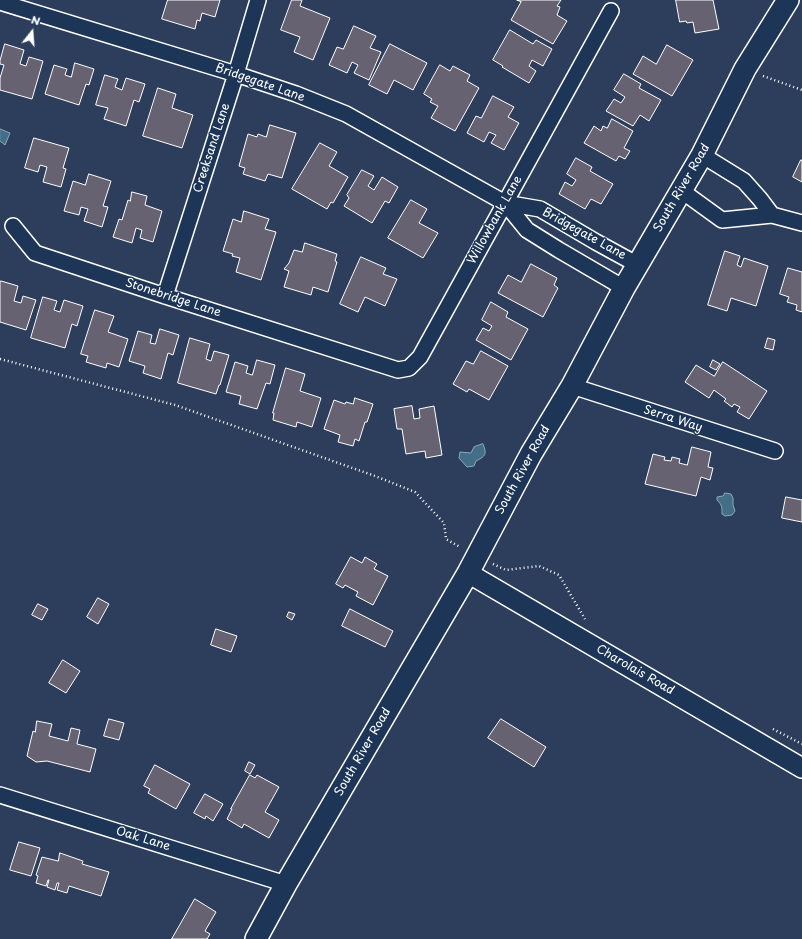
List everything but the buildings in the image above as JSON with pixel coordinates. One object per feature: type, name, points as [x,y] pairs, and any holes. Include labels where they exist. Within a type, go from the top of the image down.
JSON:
[{"type":"main road","name":"South River Road","points":[[256,939],[286,884],[472,564],[530,454],[572,386],[624,288],[682,191],[702,155],[745,69],[788,0]]},
{"type":"street","name":"Creeksand Lane","points":[[165,296],[258,0]]},
{"type":"street","name":"Bridgegate Lane","points":[[0,2],[17,3],[296,94],[346,114],[505,203],[540,209],[638,265]]},
{"type":"street","name":"Willowbank Lane","points":[[344,353],[398,370],[409,368],[420,357],[611,11]]},
{"type":"street","points":[[702,155],[744,181],[772,215]]},
{"type":"street","points":[[682,191],[722,220],[772,215],[802,224]]},
{"type":"street","name":"Bridgegate Lane","points":[[505,203],[527,230],[624,288]]},
{"type":"street","name":"Stonebridge Lane","points":[[13,226],[34,253],[344,353]]},
{"type":"street","name":"Serra Way","points":[[572,386],[775,451]]},
{"type":"street","name":"Charolais Road","points":[[472,564],[802,768]]},
{"type":"street","name":"Oak Lane","points":[[0,794],[286,884]]},
{"type":"path","points":[[745,69],[802,90]]},
{"type":"path","points":[[0,359],[175,405],[368,473],[415,492],[444,523],[446,539],[472,564],[506,570],[539,566],[559,575],[585,621]]},
{"type":"path","points":[[767,726],[802,744]]},
{"type":"water","points":[[0,129],[10,133],[5,145],[0,141]]},
{"type":"water","points":[[483,444],[485,450],[484,456],[476,461],[474,466],[467,467],[459,458],[460,452],[471,453],[474,447]]},
{"type":"water","points":[[725,493],[731,494],[733,498],[735,511],[732,515],[725,516],[722,514],[720,503],[717,500],[717,497],[723,496]]}]
